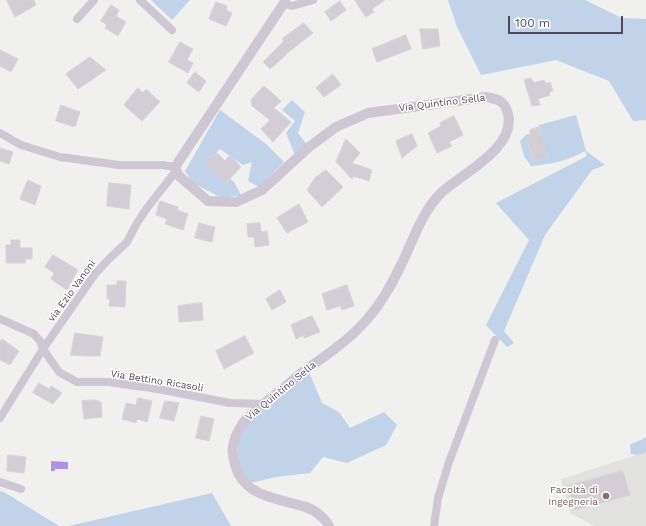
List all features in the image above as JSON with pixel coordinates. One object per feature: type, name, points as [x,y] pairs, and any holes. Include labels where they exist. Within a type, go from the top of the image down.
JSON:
[{"type":"street","points":[[77,19],[94,0]]},
{"type":"street","points":[[140,0],[172,30]]},
{"type":"street","points":[[0,133],[21,145],[60,157],[119,165],[162,165],[176,169],[284,1],[292,6],[313,0]]},
{"type":"street","name":"Via Quintino Sella","points":[[176,169],[178,175],[208,202],[236,202],[262,190],[309,147],[336,127],[368,113],[486,96],[497,98],[504,104],[507,111],[509,125],[497,148],[480,164],[454,182],[435,200],[417,230],[393,282],[371,314],[357,330],[342,343],[264,404],[244,422],[237,432],[232,448],[236,469],[246,485],[263,496],[308,508],[316,512],[329,526]]},
{"type":"street","name":"via Ezio Vanoni","points":[[0,418],[43,349],[95,274],[127,242],[147,208],[176,169]]},
{"type":"street","name":"Via Bettino Ricasoli","points":[[0,319],[34,334],[59,372],[77,382],[108,382],[158,389],[230,403],[264,404]]},
{"type":"street","points":[[434,526],[438,498],[449,462],[495,340]]},
{"type":"street","points":[[0,482],[20,489]]},
{"type":"shaded area","points":[[151,0],[190,0],[172,20]]},
{"type":"shaded area","points":[[448,0],[585,0],[622,18],[646,19],[646,120],[633,121],[609,81],[556,60],[481,75],[457,27]]},
{"type":"shaded area","points":[[292,100],[305,112],[298,133],[307,145],[295,155],[286,133],[295,121],[282,110]]},
{"type":"shaded area","points":[[220,110],[266,144],[284,162],[259,187],[248,181],[252,162],[243,165],[220,149],[205,163],[225,184],[230,179],[234,182],[241,195],[222,198],[193,183],[185,171]]},
{"type":"shaded area","points":[[576,115],[586,151],[605,165],[592,170],[545,235],[504,331],[514,343],[507,347],[486,325],[529,240],[496,203],[587,156],[585,151],[560,162],[531,166],[524,156],[520,141],[526,135],[533,161],[547,157],[539,125]]},
{"type":"shaded area","points":[[309,372],[322,403],[339,412],[350,428],[384,412],[397,425],[386,445],[347,463],[323,457],[310,473],[276,477],[250,483],[241,471],[238,459],[238,442],[247,424]]},
{"type":"shaded area","points":[[646,437],[646,452],[639,455],[631,454],[630,445]]},
{"type":"shaded area","name":"Facoltà di Ingegneria","points":[[646,452],[646,526],[594,526],[570,513],[561,479]]},
{"type":"shaded area","points":[[51,461],[68,462],[68,469],[55,469],[55,471],[51,471]]},
{"type":"shaded area","points":[[0,491],[4,492],[59,526],[0,526]]},
{"type":"shaded area","points":[[212,493],[231,526],[69,526]]},
{"type":"building","points":[[7,0],[34,0],[36,5],[15,17]]},
{"type":"building","points":[[355,0],[385,0],[372,9],[374,12],[366,17]]},
{"type":"building","points":[[340,1],[346,10],[331,21],[325,12]]},
{"type":"building","points":[[216,2],[227,6],[226,10],[232,13],[226,26],[209,19]]},
{"type":"building","points":[[111,5],[119,10],[116,16],[126,22],[118,36],[105,28],[107,25],[101,21]]},
{"type":"building","points":[[304,23],[313,33],[286,54],[270,69],[263,62],[284,41],[282,39]]},
{"type":"building","points":[[420,29],[438,29],[440,46],[423,49]]},
{"type":"building","points":[[406,35],[411,49],[377,62],[372,49]]},
{"type":"building","points":[[180,42],[193,49],[187,60],[193,63],[188,73],[169,62]]},
{"type":"building","points":[[0,50],[18,59],[11,72],[0,66]]},
{"type":"building","points":[[90,57],[106,70],[78,89],[66,74]]},
{"type":"building","points":[[195,72],[206,81],[199,92],[187,83]]},
{"type":"building","points":[[333,74],[341,85],[324,97],[316,88]]},
{"type":"building","points":[[531,78],[534,83],[544,80],[546,84],[550,82],[553,91],[549,92],[550,95],[538,99],[540,105],[532,106],[524,80]]},
{"type":"building","points":[[264,86],[281,101],[274,108],[291,122],[273,142],[261,129],[270,120],[252,106],[251,100]]},
{"type":"building","points":[[138,88],[143,93],[146,89],[160,102],[142,121],[124,105]]},
{"type":"building","points":[[61,105],[80,112],[75,127],[56,121]]},
{"type":"building","points":[[454,116],[463,135],[449,142],[452,146],[437,153],[428,133],[441,126],[440,123]]},
{"type":"building","points":[[539,127],[548,157],[533,161],[526,135],[530,134],[530,130]]},
{"type":"building","points":[[412,134],[417,146],[402,158],[396,141]]},
{"type":"building","points":[[346,139],[360,153],[352,163],[372,170],[369,181],[353,176],[352,179],[336,162]]},
{"type":"building","points":[[0,148],[13,152],[9,164],[0,161]]},
{"type":"building","points":[[217,153],[225,161],[230,155],[241,167],[225,184],[204,163]]},
{"type":"building","points":[[326,170],[343,187],[322,207],[307,190],[315,178]]},
{"type":"building","points":[[28,180],[41,186],[35,205],[20,199]]},
{"type":"building","points":[[109,183],[131,185],[129,209],[107,206]]},
{"type":"building","points":[[160,201],[178,207],[177,210],[188,214],[183,230],[165,224],[167,219],[156,215]]},
{"type":"building","points":[[299,204],[308,222],[287,233],[277,218]]},
{"type":"building","points":[[199,223],[215,227],[212,242],[195,238]]},
{"type":"building","points":[[260,223],[261,232],[267,231],[269,245],[255,247],[254,237],[248,237],[247,224]]},
{"type":"building","points":[[11,240],[20,240],[20,248],[32,248],[32,259],[26,259],[25,263],[6,263],[6,245],[11,245]]},
{"type":"building","points":[[53,255],[78,270],[67,290],[51,279],[54,273],[45,267]]},
{"type":"building","points":[[117,281],[126,281],[125,307],[109,306],[110,299],[107,299],[107,285],[117,285]]},
{"type":"building","points":[[347,285],[354,306],[342,310],[340,306],[327,310],[322,294]]},
{"type":"building","points":[[280,290],[286,302],[272,310],[266,299]]},
{"type":"building","points":[[202,303],[203,320],[179,322],[178,306]]},
{"type":"building","points":[[312,316],[320,332],[304,338],[304,335],[296,339],[291,325]]},
{"type":"building","points":[[75,333],[103,337],[100,356],[71,355]]},
{"type":"building","points":[[245,336],[254,353],[224,369],[216,351]]},
{"type":"building","points":[[2,339],[19,351],[10,365],[0,360],[0,343]]},
{"type":"building","points":[[39,383],[49,389],[51,386],[62,393],[53,404],[33,393]]},
{"type":"building","points":[[138,398],[152,401],[147,422],[137,419],[136,423],[122,419],[126,403],[136,405]]},
{"type":"building","points":[[95,400],[101,402],[102,417],[84,419],[82,401]]},
{"type":"building","points":[[165,401],[179,403],[174,421],[160,418]]},
{"type":"building","points":[[201,416],[214,419],[209,441],[196,438]]},
{"type":"building","points":[[8,455],[26,457],[24,473],[7,471]]},
{"type":"building","points":[[623,471],[630,495],[575,510],[568,486]]},
{"type":"place","name":"Facoltà di Ingegneria","points":[[606,496]]}]
